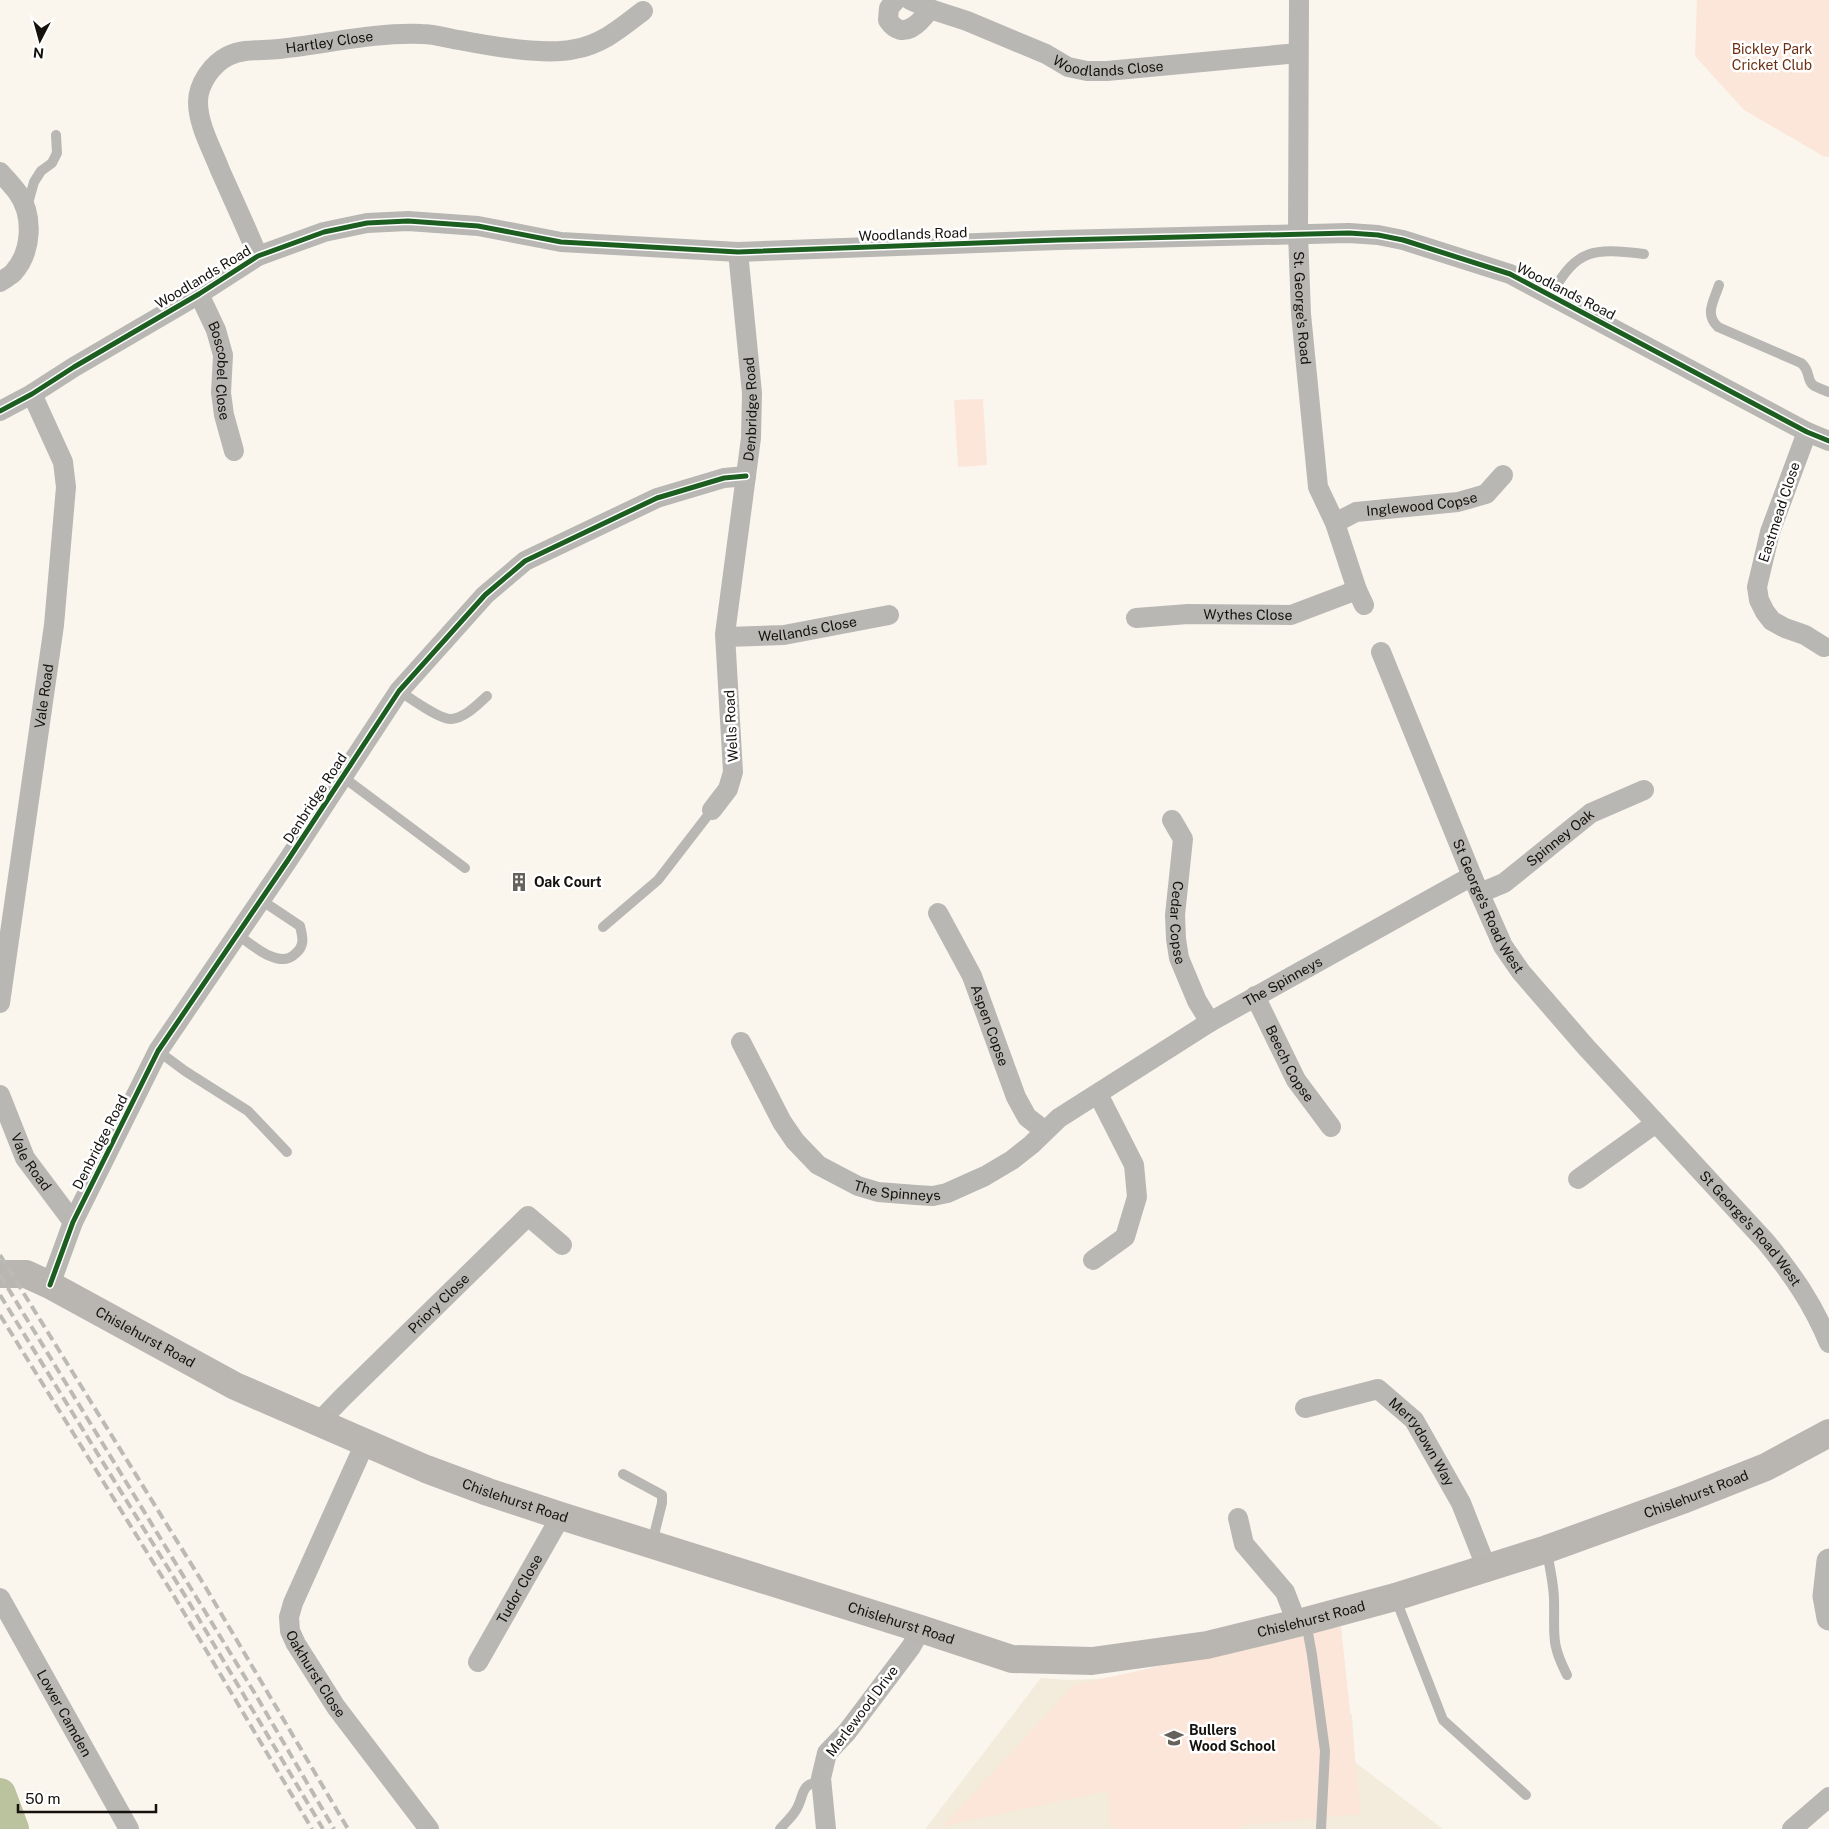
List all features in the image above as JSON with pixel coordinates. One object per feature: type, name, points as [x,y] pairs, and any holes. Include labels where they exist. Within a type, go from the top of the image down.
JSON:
[{"type":"main road","name":"Chislehurst Road","points":[[0,1274],[26,1274],[50,1285],[235,1386],[365,1443],[470,1485],[561,1516],[1012,1659],[1092,1661],[1207,1645],[1395,1597],[1547,1549],[1685,1499],[1766,1467],[1829,1433]]},
{"type":"street","points":[[896,0],[889,8],[888,20],[891,25],[901,30],[909,30],[920,23],[930,9]]},
{"type":"street","name":"Woodlands Close","points":[[910,0],[1037,50],[1068,67],[1087,71],[1106,71],[1298,54]]},
{"type":"street","name":"St. George's Road","points":[[1299,0],[1298,233],[1301,314],[1318,487],[1335,523],[1361,598]]},
{"type":"street","name":"Hartley Close","points":[[258,256],[208,141],[201,118],[198,102],[200,88],[215,64],[245,50],[278,49],[391,34],[424,34],[526,49],[565,51],[596,44],[611,36],[643,10]]},
{"type":"street","points":[[0,172],[18,194],[26,211],[29,237],[23,257],[13,273],[0,282]]},
{"type":"street","name":"Woodlands Road","points":[[0,411],[32,394],[74,367],[199,294],[258,256],[324,232],[367,223],[408,221],[478,226],[561,242],[738,252],[1298,233],[1350,233],[1378,235],[1403,240],[1510,274],[1807,432],[1829,441]]},
{"type":"street","name":"Denbridge Road","points":[[50,1285],[73,1222],[158,1051],[261,900],[399,691],[485,595],[524,561],[657,498],[724,478],[746,476],[751,438],[752,393],[738,252]]},
{"type":"street","name":"Boscobel Close","points":[[199,294],[216,330],[222,355],[221,392],[224,415],[234,451]]},
{"type":"street","name":"Vale Road","points":[[0,1003],[54,625],[66,487],[63,462],[32,394]]},
{"type":"street","name":"Eastmead Close","points":[[1807,432],[1770,532],[1757,587],[1759,600],[1772,621],[1805,635],[1824,647]]},
{"type":"street","name":"Wells Road","points":[[712,810],[728,789],[734,772],[726,637],[746,476]]},
{"type":"street","name":"Inglewood Copse","points":[[1335,523],[1356,512],[1458,502],[1476,497],[1486,494],[1503,476]]},
{"type":"street","name":"Wythes Close","points":[[1136,618],[1188,614],[1291,615],[1361,598]]},
{"type":"street","name":"Wellands Close","points":[[726,637],[784,635],[889,615]]},
{"type":"street","name":"St George's Road West","points":[[1381,652],[1503,946],[1522,972],[1585,1046],[1766,1242],[1791,1273],[1811,1303],[1829,1343]]},
{"type":"street","name":"Spinney Oak","points":[[1476,884],[1504,883],[1591,813],[1644,790]]},
{"type":"street","name":"Cedar Copse","points":[[1172,820],[1183,839],[1175,915],[1179,958],[1197,1001],[1210,1022]]},
{"type":"street","name":"The Spinneys","points":[[741,1042],[782,1122],[795,1141],[818,1164],[835,1175],[878,1192],[916,1196],[933,1196],[947,1193],[985,1176],[1012,1160],[1059,1118],[1210,1022],[1255,996],[1476,884]]},
{"type":"street","name":"Aspen Copse","points":[[938,913],[972,976],[1016,1098],[1027,1117],[1045,1131]]},
{"type":"street","name":"Beech Copse","points":[[1255,996],[1296,1080],[1331,1128]]},
{"type":"street","points":[[1093,1260],[1125,1237],[1137,1197],[1134,1165],[1098,1094]]},
{"type":"street","name":"Vale Road","points":[[0,1095],[25,1158],[73,1222]]},
{"type":"street","points":[[1578,1179],[1656,1122]]},
{"type":"street","name":"Priory Close","points":[[318,1423],[528,1216],[562,1245]]},
{"type":"street","name":"Merrydown Way","points":[[1305,1408],[1378,1389],[1414,1420],[1461,1503],[1487,1569]]},
{"type":"street","name":"Oakhurst Close","points":[[365,1443],[293,1603],[288,1617],[290,1631],[296,1644],[336,1707],[429,1829]]},
{"type":"street","name":"Tudor Close","points":[[478,1662],[561,1516]]},
{"type":"street","points":[[1238,1518],[1244,1544],[1285,1592],[1302,1622]]},
{"type":"street","points":[[1829,1561],[1825,1596],[1829,1618]]},
{"type":"street","name":"Lower Camden","points":[[0,1598],[129,1829]]},
{"type":"street","name":"Merlewood Drive","points":[[826,1829],[821,1782],[827,1753],[847,1732],[905,1655],[921,1629]]},
{"type":"street","points":[[1792,1829],[1829,1798]]},
{"type":"lane","points":[[26,211],[34,182],[41,171],[52,162],[57,153],[56,135]]},
{"type":"lane","points":[[1551,295],[1561,278],[1579,258],[1614,250],[1644,254]]},
{"type":"lane","points":[[1719,285],[1709,314],[1712,322],[1718,327],[1801,363],[1807,368],[1814,386],[1829,392]]},
{"type":"lane","points":[[399,691],[438,716],[451,719],[470,712],[488,696]]},
{"type":"lane","points":[[343,777],[465,868]]},
{"type":"lane","name":"Wells Road","points":[[603,927],[658,880],[712,810]]},
{"type":"lane","points":[[237,934],[266,954],[279,959],[291,958],[301,949],[304,939],[300,926],[261,900]]},
{"type":"lane","points":[[158,1051],[185,1071],[248,1111],[287,1152]]},
{"type":"lane","points":[[623,1474],[662,1495],[662,1503],[652,1544]]},
{"type":"lane","points":[[1547,1549],[1554,1598],[1553,1626],[1555,1646],[1557,1656],[1567,1675]]},
{"type":"lane","points":[[1395,1597],[1443,1720],[1526,1795]]},
{"type":"lane","points":[[1302,1622],[1312,1655],[1325,1751],[1321,1829]]},
{"type":"lane","points":[[780,1829],[797,1809],[804,1789],[812,1783],[821,1782]]},
{"type":"shaded area","name":"Bullers Wood School","points":[[1189,1668],[1324,1714],[1352,1714],[1355,1762],[1443,1829],[925,1829],[1041,1678],[1068,1680],[1096,1679]]},
{"type":"green space","name":"Bickley Park Cricket Club","points":[[1697,0],[1829,0],[1829,157],[1823,156],[1744,110],[1695,56]]},
{"type":"green space","points":[[983,399],[987,465],[958,467],[954,400]]},
{"type":"green space","name":"Bullers Wood School","points":[[1341,1626],[1361,1814],[1244,1825],[1240,1829],[1111,1829],[1108,1791],[943,1826],[1074,1685]]},
{"type":"waterway","points":[[0,1794],[13,1829]]},
{"type":"railway","points":[[0,1255],[206,1588],[348,1829]]},
{"type":"railway","points":[[0,1275],[254,1692],[334,1829]]},
{"type":"railway","points":[[0,1295],[187,1599],[323,1829]]},
{"type":"railway","points":[[0,1315],[174,1596],[312,1829]]},
{"type":"cycle path","points":[[0,411],[32,394],[74,367],[199,294],[258,256],[324,232],[367,223],[408,221],[478,226],[561,242],[738,252],[1059,240],[1349,233],[1378,235],[1403,240],[1510,274],[1807,432],[1829,441]]},
{"type":"cycle path","points":[[50,1285],[73,1222],[158,1051],[288,860],[399,691],[485,595],[525,561],[657,498],[724,478],[746,476]]},
{"type":"place","name":"Oak Court","points":[[519,882]]},
{"type":"place","name":"Bullers Wood School","points":[[1174,1738]]}]
